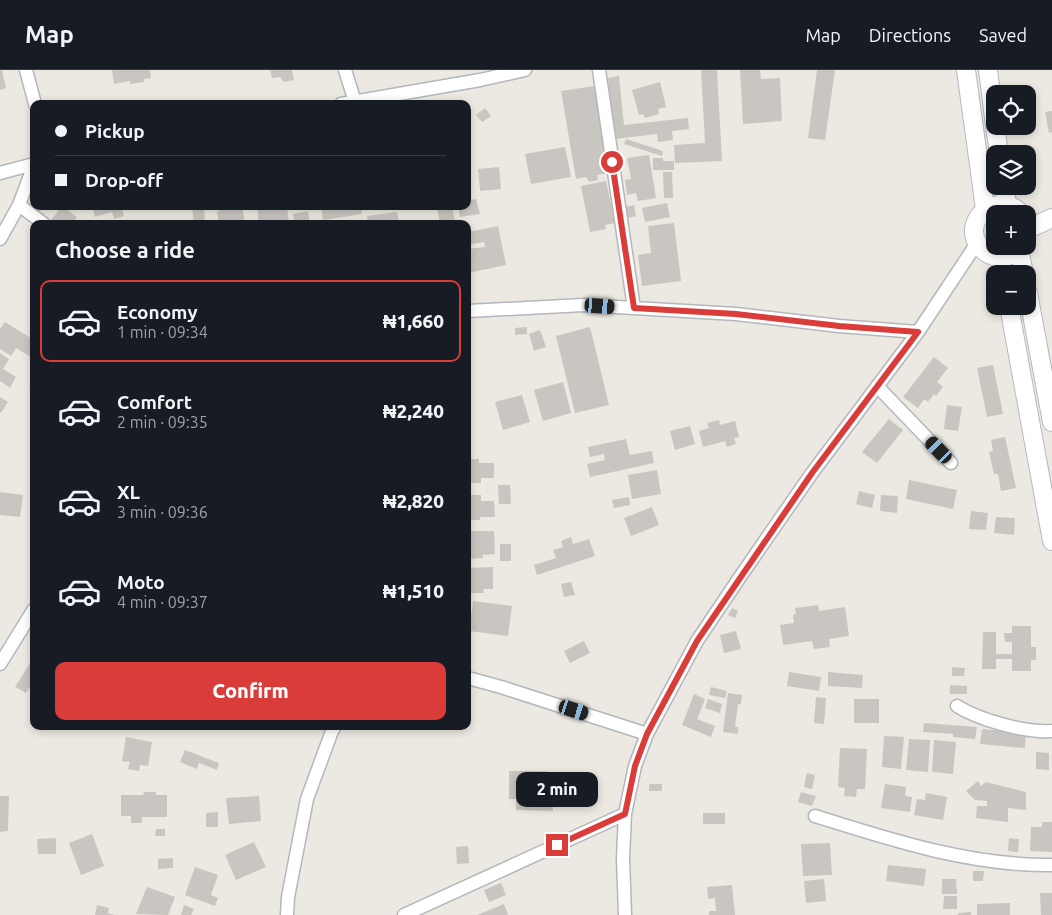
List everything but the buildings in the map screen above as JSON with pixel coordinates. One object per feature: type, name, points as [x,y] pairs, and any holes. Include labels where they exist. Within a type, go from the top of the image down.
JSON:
[{"type":"street","points":[[26,70],[34,100]]},
{"type":"street","points":[[345,70],[354,100]]},
{"type":"street","points":[[366,100],[525,70]]},
{"type":"street","points":[[599,70],[634,308]]},
{"type":"street","points":[[966,70],[985,209],[978,216],[974,234],[977,243],[983,250],[1002,265],[1011,255]]},
{"type":"street","points":[[988,70],[990,85]]},
{"type":"street","points":[[0,173],[30,166]]},
{"type":"street","points":[[0,239],[19,205],[30,176]]},
{"type":"street","points":[[19,205],[39,220]]},
{"type":"street","points":[[1036,225],[1052,218]]},
{"type":"street","points":[[625,915],[623,858],[625,814],[635,766],[647,734],[702,633],[812,473],[918,332],[977,243]]},
{"type":"street","points":[[471,311],[583,305],[736,314],[839,326],[918,332]]},
{"type":"street","points":[[1011,315],[1052,541]]},
{"type":"street","points":[[1032,315],[1052,422]]},
{"type":"street","points":[[877,386],[952,463]]},
{"type":"street","points":[[0,664],[30,615]]},
{"type":"street","points":[[471,679],[647,734]]},
{"type":"street","points":[[957,706],[969,714],[1007,726],[1052,731]]},
{"type":"street","points":[[287,915],[288,897],[307,799],[333,730]]},
{"type":"street","points":[[404,915],[625,814]]},
{"type":"street","points":[[815,816],[882,837],[960,856],[1031,866],[1052,865]]},
{"type":"route","points":[[557,845],[625,814],[635,766],[647,734],[697,641],[812,473],[918,332],[839,326],[736,314],[634,308],[612,162]]}]
